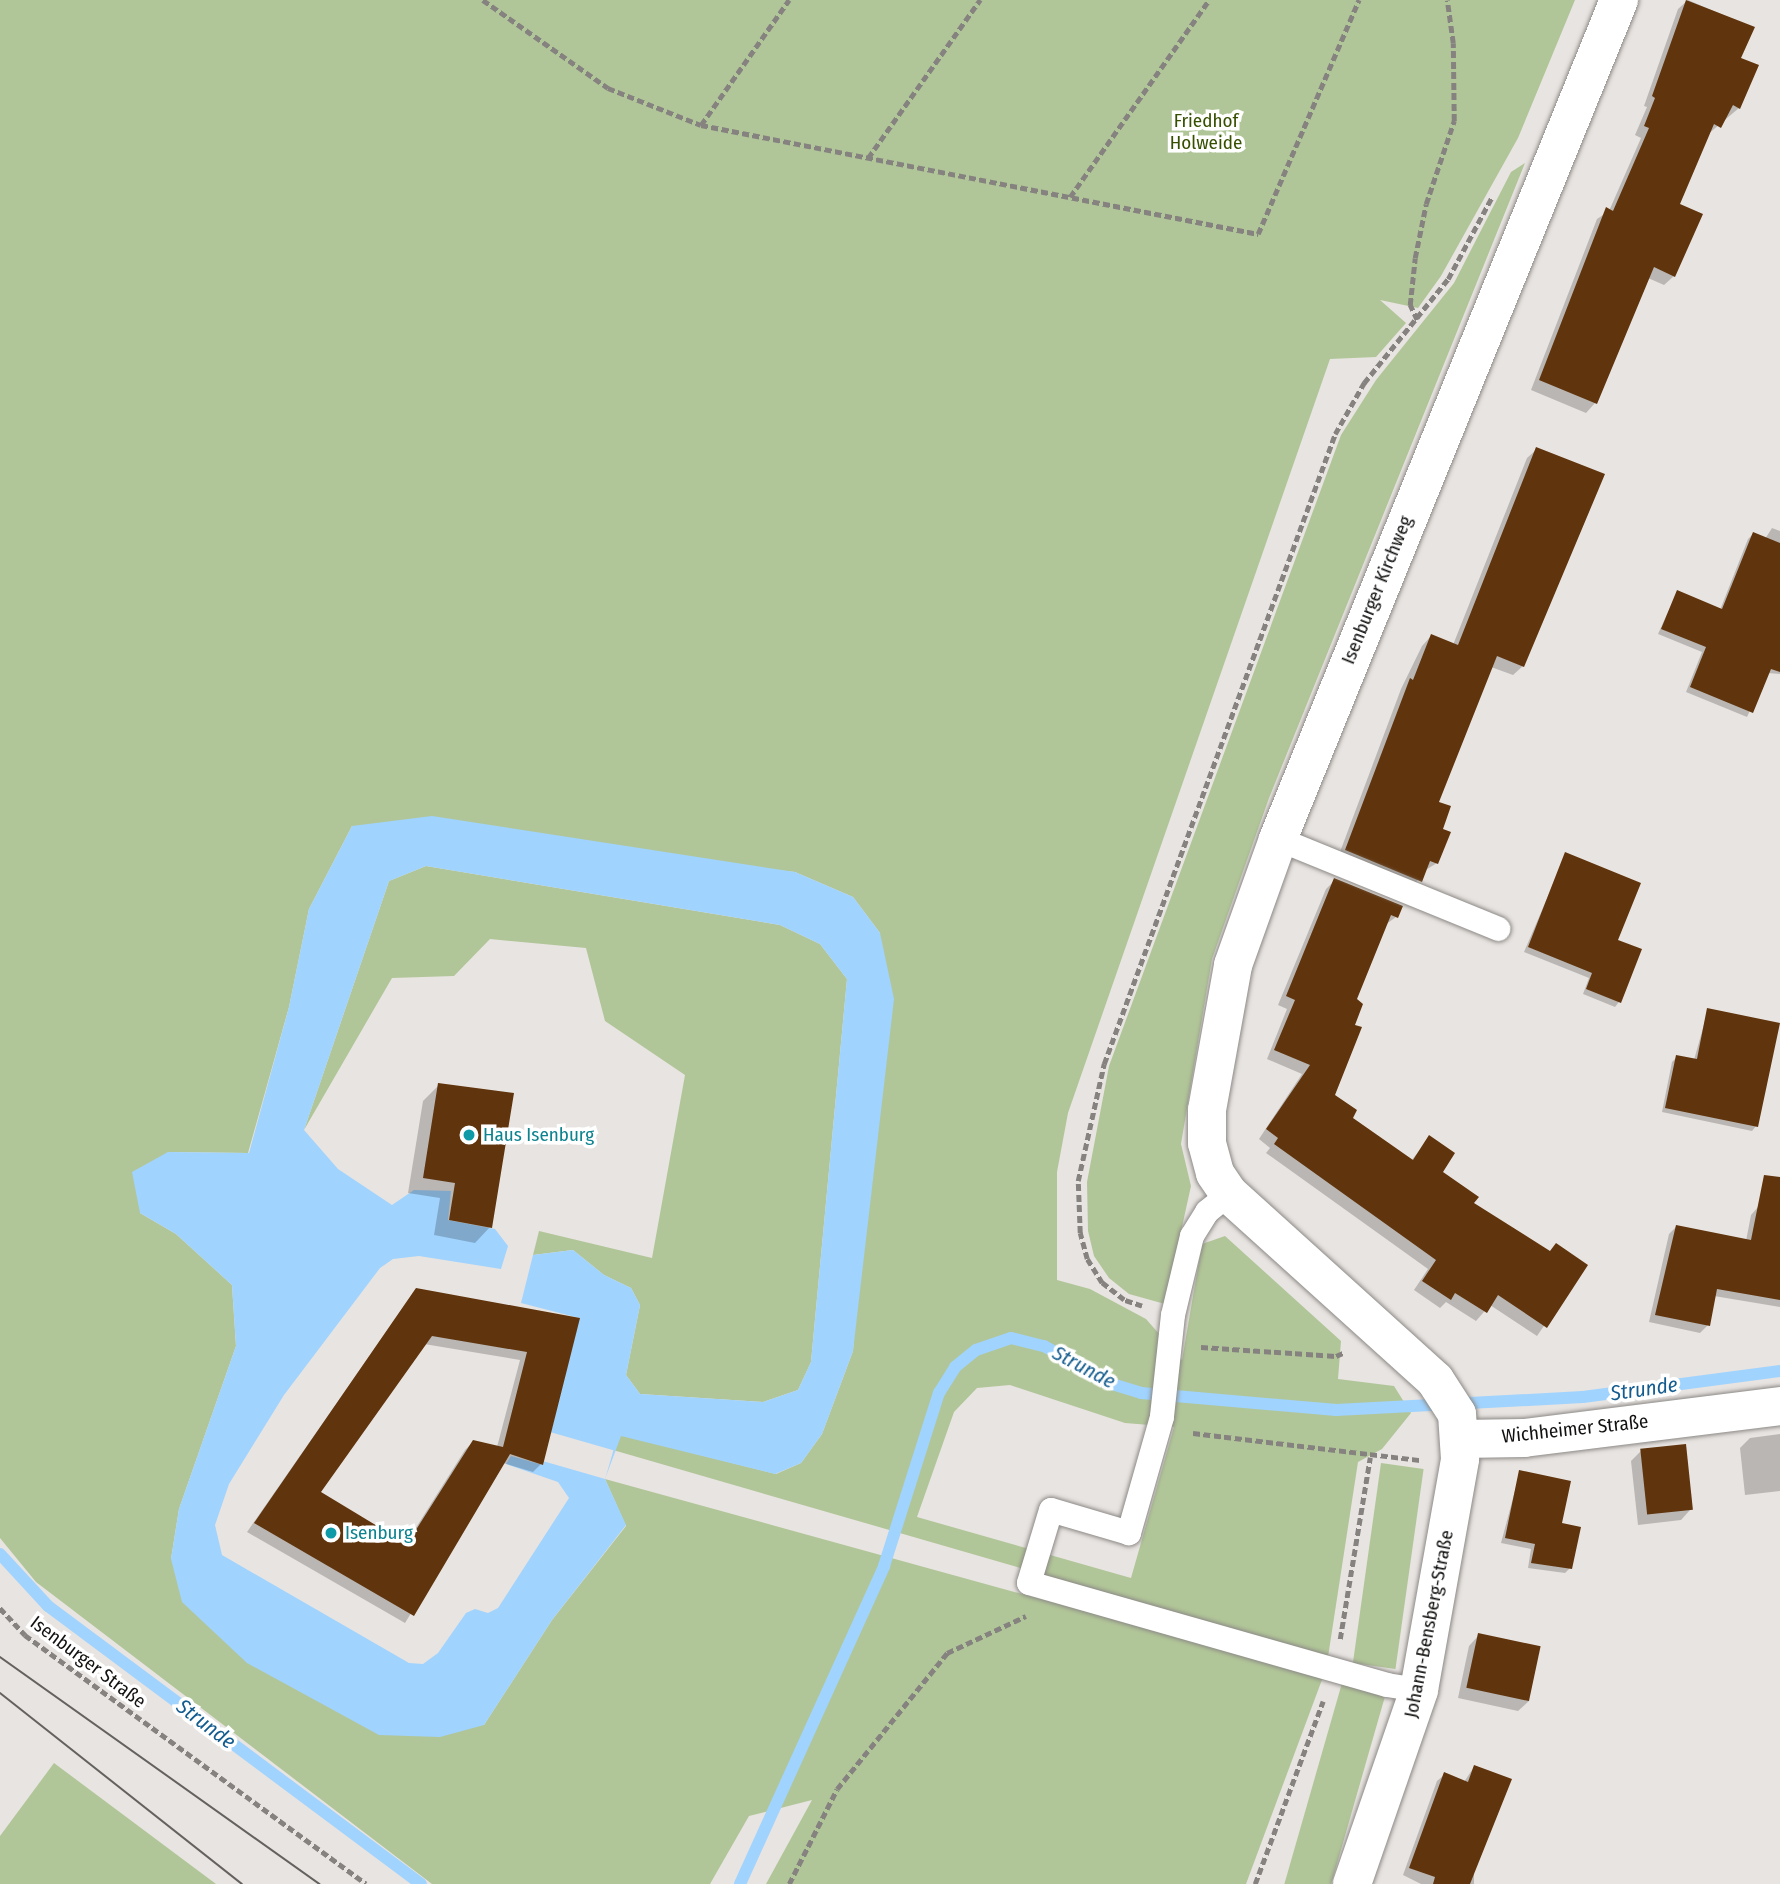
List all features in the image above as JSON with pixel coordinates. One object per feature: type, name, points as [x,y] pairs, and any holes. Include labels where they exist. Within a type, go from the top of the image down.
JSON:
[{"type":"street","name":"Isenburger Kirchweg","points":[[1229,1194],[1215,1173],[1207,1143],[1207,1110],[1233,965],[1278,839],[1619,0]]},
{"type":"street","points":[[1229,1194],[1382,1333],[1456,1427]]},
{"type":"street","name":"Wichheimer Straße","points":[[1456,1427],[1524,1438],[1780,1406]]},
{"type":"street","name":"Johann-Bensberg-Straße","points":[[1352,1884],[1419,1690],[1456,1427]]},
{"type":"lane","points":[[1278,839],[1498,929]]},
{"type":"lane","points":[[1229,1194],[1207,1212],[1192,1236],[1173,1315],[1161,1423],[1129,1533],[1051,1510],[1029,1583],[1387,1685],[1419,1690]]},
{"type":"path","points":[[483,0],[608,88],[701,125],[1258,234],[1359,0]]},
{"type":"path","points":[[701,125],[789,0]]},
{"type":"path","points":[[868,158],[980,0]]},
{"type":"path","points":[[1070,197],[1209,0]]},
{"type":"path","points":[[1417,320],[1410,305],[1415,258],[1426,204],[1454,121],[1453,43],[1447,0]]},
{"type":"path","points":[[1173,1315],[1124,1300],[1102,1283],[1087,1259],[1080,1233],[1078,1181],[1088,1125],[1104,1065],[1335,434],[1364,383],[1448,279],[1493,195]]},
{"type":"path","points":[[1169,1344],[1336,1356],[1382,1333]]},
{"type":"path","points":[[1161,1423],[1370,1457],[1456,1427]]},
{"type":"path","points":[[789,1884],[837,1789],[947,1653],[1071,1595]]},
{"type":"path","name":"Isenburger Straße","points":[[0,1608],[24,1634],[366,1884]]},
{"type":"green space","name":"Friedhof Holweide","points":[[0,0],[1575,0],[1518,138],[1441,276],[1418,308],[1380,300],[1406,323],[1376,357],[1330,359],[1068,1113],[1057,1172],[1057,1280],[1090,1289],[1146,1319],[1182,1360],[1202,1244],[1225,1236],[1341,1341],[1338,1379],[1394,1386],[1411,1413],[1382,1449],[1358,1462],[1328,1657],[613,1450],[621,1435],[776,1474],[801,1463],[822,1434],[853,1351],[880,933],[853,897],[795,872],[352,826],[309,909],[289,1007],[248,1153],[168,1152],[140,1213],[176,1234],[232,1285],[236,1346],[179,1509],[171,1559],[484,1725],[552,1620],[626,1526],[605,1479],[1323,1677],[1246,1884],[766,1884],[812,1800],[749,1816],[710,1884],[432,1884],[36,1582],[0,1538]],"holes":[[[1010,1385],[1125,1423],[1174,1427],[1131,1578],[917,1517],[954,1412],[977,1388]]]},
{"type":"green space","points":[[1525,163],[1269,798],[1212,959],[1181,1144],[1191,1186],[1165,1304],[1129,1294],[1109,1278],[1094,1256],[1088,1231],[1087,1182],[1109,1066],[1341,435],[1376,380],[1454,283],[1511,172]]},
{"type":"green space","points":[[426,866],[780,925],[820,944],[847,979],[811,1362],[798,1390],[763,1402],[640,1394],[626,1375],[640,1305],[631,1288],[604,1275],[573,1250],[533,1255],[539,1231],[652,1258],[685,1075],[605,1021],[586,948],[490,939],[454,976],[392,978],[304,1130],[389,881]]},
{"type":"green space","points":[[1381,1463],[1424,1469],[1395,1669],[1353,1663]]},
{"type":"green space","points":[[1342,1683],[1385,1695],[1331,1884],[1284,1884]]},
{"type":"green space","points":[[54,1763],[216,1884],[0,1884],[0,1836]]},
{"type":"water","points":[[432,816],[795,872],[853,897],[880,933],[894,999],[853,1351],[822,1434],[801,1463],[775,1474],[621,1436],[605,1479],[626,1525],[552,1620],[484,1725],[440,1737],[379,1735],[247,1663],[182,1602],[171,1559],[179,1509],[236,1346],[232,1285],[176,1234],[140,1213],[132,1172],[168,1152],[249,1153],[289,1007],[309,909],[352,826]],"holes":[[[426,866],[780,925],[820,944],[847,979],[811,1362],[798,1390],[763,1402],[640,1394],[626,1375],[640,1305],[631,1288],[604,1275],[573,1250],[533,1255],[521,1303],[579,1318],[543,1465],[511,1456],[506,1464],[558,1482],[569,1498],[498,1608],[488,1613],[475,1609],[466,1613],[438,1653],[423,1664],[409,1663],[222,1555],[215,1525],[229,1484],[284,1395],[380,1268],[393,1259],[419,1256],[501,1269],[508,1246],[495,1229],[448,1220],[451,1191],[414,1190],[392,1205],[338,1169],[304,1130],[389,881]]]},
{"type":"pier","points":[[550,1432],[613,1450],[605,1479],[542,1461]]},
{"type":"building","points":[[1686,0],[1755,27],[1741,58],[1759,65],[1740,109],[1733,105],[1721,128],[1714,124],[1680,204],[1703,214],[1675,277],[1654,267],[1597,404],[1539,380],[1606,207],[1613,211],[1649,128],[1644,126],[1655,98],[1652,96]]},
{"type":"building","points":[[1536,447],[1605,474],[1524,667],[1497,656],[1439,802],[1451,806],[1443,829],[1451,832],[1438,864],[1430,861],[1422,882],[1345,850],[1410,678],[1413,680],[1431,634],[1458,645]]},
{"type":"building","points":[[1753,532],[1780,543],[1780,672],[1771,669],[1753,713],[1690,687],[1706,647],[1661,629],[1677,590],[1722,609]]},
{"type":"building","points":[[1565,852],[1641,883],[1618,940],[1642,949],[1621,1003],[1586,989],[1592,973],[1528,947]]},
{"type":"building","points":[[1334,878],[1403,906],[1398,918],[1391,915],[1357,999],[1363,1004],[1355,1025],[1362,1027],[1335,1095],[1357,1110],[1353,1118],[1413,1160],[1429,1135],[1455,1153],[1443,1172],[1479,1197],[1474,1203],[1550,1251],[1556,1243],[1588,1265],[1547,1328],[1498,1295],[1487,1313],[1455,1293],[1451,1300],[1422,1281],[1436,1260],[1274,1144],[1278,1138],[1266,1129],[1310,1065],[1274,1050],[1295,1000],[1286,996]]},
{"type":"building","points":[[1707,1008],[1780,1023],[1758,1127],[1665,1108],[1676,1055],[1697,1059]]},
{"type":"building","name":"Haus Isenburg","points":[[438,1083],[514,1093],[492,1228],[449,1220],[455,1183],[423,1178]]},
{"type":"building","points":[[1764,1175],[1780,1177],[1780,1300],[1717,1289],[1710,1326],[1655,1315],[1676,1225],[1751,1240]]},
{"type":"building","points":[[416,1288],[580,1318],[543,1465],[510,1454],[414,1616],[254,1523]],"holes":[[[432,1336],[527,1352],[503,1447],[473,1440],[407,1544],[321,1492]]]},
{"type":"building","points":[[1686,1444],[1693,1510],[1647,1514],[1640,1449]]},
{"type":"building","points":[[1519,1470],[1571,1481],[1562,1523],[1581,1527],[1572,1569],[1531,1563],[1535,1544],[1505,1538]]},
{"type":"building","points":[[1478,1633],[1541,1646],[1529,1701],[1466,1688]]},
{"type":"building","points":[[1474,1765],[1512,1779],[1470,1884],[1433,1884],[1435,1877],[1409,1868],[1444,1772],[1468,1782]]},
{"type":"waterway","name":"Strunde","points":[[740,1884],[884,1566],[939,1393],[955,1367],[976,1350],[1011,1338],[1044,1346],[1112,1384],[1141,1393],[1336,1410],[1583,1397],[1780,1371]]},
{"type":"waterway","name":"Strunde","points":[[0,1554],[48,1606],[421,1884]]},
{"type":"tram line","points":[[0,1657],[320,1884]]},
{"type":"tram line","points":[[0,1693],[242,1884]]},
{"type":"place","name":"Haus Isenburg","points":[[469,1135]]},
{"type":"place","name":"Isenburg","points":[[331,1533]]}]
